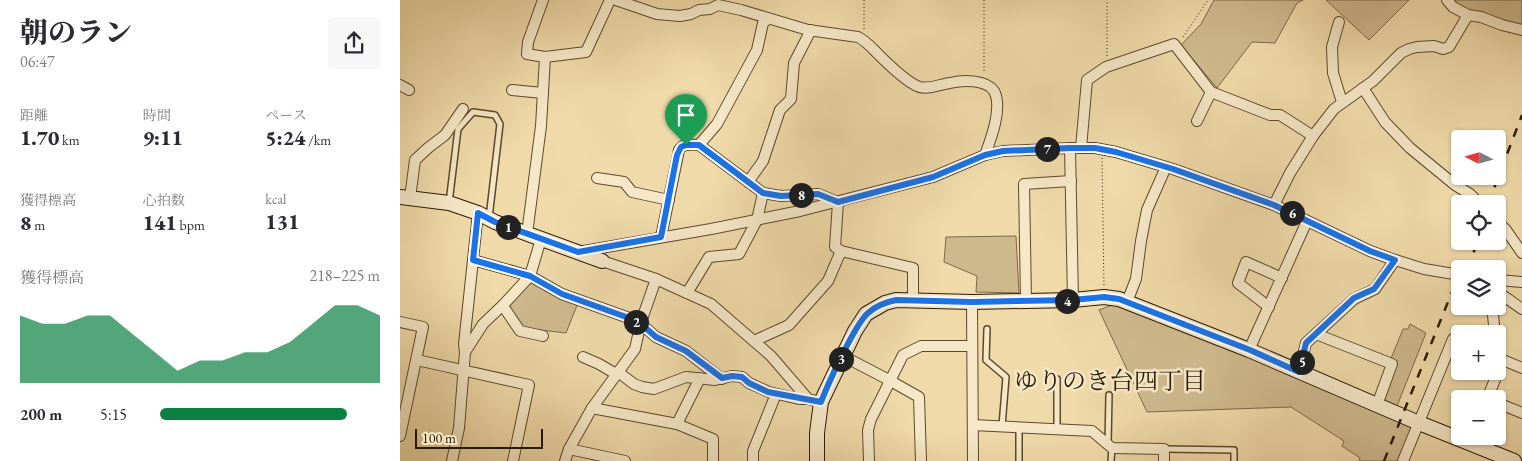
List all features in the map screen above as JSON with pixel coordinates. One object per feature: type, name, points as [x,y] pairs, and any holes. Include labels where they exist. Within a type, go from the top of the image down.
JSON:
[{"type":"street","points":[[543,0],[528,42],[527,54],[545,57],[586,52],[610,0]]},
{"type":"street","points":[[616,0],[657,14],[680,16],[699,10],[710,9],[718,5],[811,30],[858,36],[915,86],[923,89],[953,82],[984,84],[994,91],[997,107],[985,155]]},
{"type":"street","points":[[1446,0],[1453,7],[1468,15],[1481,17],[1522,30]]},
{"type":"street","points":[[1274,205],[1290,173],[1334,108],[1373,81],[1401,53],[1409,49],[1434,46],[1443,49],[1449,47],[1468,15]]},
{"type":"street","points":[[699,145],[717,124],[757,50],[763,23],[768,18]]},
{"type":"street","points":[[1339,22],[1332,48],[1333,73],[1342,102]]},
{"type":"street","points":[[748,182],[762,161],[780,110],[791,99],[794,63],[811,30]]},
{"type":"street","points":[[1072,300],[1071,181],[1075,148],[1087,80],[1106,67],[1174,44],[1211,92],[1270,115],[1280,115],[1314,136]]},
{"type":"street","points":[[527,234],[541,126],[545,57]]},
{"type":"street","points":[[1363,88],[1385,122],[1404,141],[1455,185],[1471,195]]},
{"type":"street","points":[[512,90],[543,93]]},
{"type":"street","points":[[1197,121],[1211,92]]},
{"type":"street","points":[[463,109],[446,135],[415,160],[405,198],[449,203],[527,234],[656,279],[711,304],[771,356],[815,401]]},
{"type":"street","points":[[661,237],[679,150],[686,145],[699,145],[763,193],[781,196],[818,194],[838,202]]},
{"type":"street","points":[[578,252],[757,220],[838,202],[933,177],[985,155],[1003,151],[1075,148],[1116,152],[1166,167],[1274,205],[1370,251],[1424,269],[1451,274]]},
{"type":"street","points":[[1128,302],[1136,279],[1141,241],[1148,210],[1166,167]]},
{"type":"street","points":[[597,178],[624,182],[632,192],[669,200]]},
{"type":"street","points":[[1026,301],[1024,184],[1071,181]]},
{"type":"street","points":[[687,293],[710,257],[739,254],[757,220],[763,193]]},
{"type":"street","points":[[838,202],[835,247],[841,251],[913,268],[913,300]]},
{"type":"street","points":[[452,461],[459,428],[464,344],[473,260],[483,216]]},
{"type":"street","points":[[1250,350],[1307,221]]},
{"type":"street","points":[[1506,230],[1522,253]]},
{"type":"street","points":[[465,352],[483,324],[503,306],[530,276],[541,239]]},
{"type":"street","points":[[754,341],[789,326],[828,281],[841,251]]},
{"type":"street","points":[[473,260],[530,276],[562,294],[629,318],[641,324],[656,337],[686,351],[722,378]]},
{"type":"street","points":[[1299,372],[1306,343],[1354,298],[1374,289],[1395,260]]},
{"type":"street","points":[[1269,307],[1238,283],[1246,262],[1282,278]]},
{"type":"street","points":[[566,461],[569,449],[592,408],[635,349],[656,279]]},
{"type":"street","points":[[1506,281],[1522,282]]},
{"type":"street","points":[[817,461],[815,401],[866,314],[884,303],[896,300],[972,302],[1072,300],[1104,297],[1128,302],[1250,350],[1418,423],[1451,434]]},
{"type":"street","points":[[1506,298],[1522,310]]},
{"type":"street","points":[[972,302],[973,461]]},
{"type":"street","points":[[503,306],[520,331],[543,336]]},
{"type":"street","points":[[400,322],[423,327],[400,436]]},
{"type":"street","points":[[1316,334],[1392,364],[1377,405]]},
{"type":"street","points":[[1403,461],[1451,344]]},
{"type":"street","points":[[869,461],[868,430],[871,418],[903,355],[921,346],[972,346]]},
{"type":"street","points":[[843,356],[919,397],[921,461]]},
{"type":"street","points":[[583,357],[642,387],[654,389],[686,377],[714,380],[732,376],[742,377],[749,383],[768,392],[815,401]]},
{"type":"street","points":[[416,360],[530,385],[513,461]]},
{"type":"street","points":[[1506,361],[1522,367]]},
{"type":"street","points":[[677,424],[700,378]]},
{"type":"street","points":[[753,461],[753,451],[776,394]]},
{"type":"street","points":[[1506,406],[1522,413]]},
{"type":"street","points":[[592,408],[677,424],[713,439],[714,461]]},
{"type":"street","points":[[973,426],[1092,431],[1110,447],[1164,449],[1164,461]]},
{"type":"street","points":[[1481,445],[1514,461]]},
{"type":"street","points":[[569,449],[625,461]]},
{"type":"lane","points":[[449,203],[458,130],[474,112],[494,115],[500,124],[483,216]]},
{"type":"lane","points":[[987,329],[986,360],[1006,377],[1002,427]]},
{"type":"lane","points":[[1057,379],[1057,429]]},
{"type":"lane","points":[[1109,395],[1111,461]]},
{"type":"lane","points":[[1019,428],[1019,461]]},
{"type":"lane","points":[[1164,449],[1234,450],[1234,461]]},
{"type":"path","points":[[864,0],[864,40]]},
{"type":"path","points":[[984,0],[984,84]]},
{"type":"path","points":[[1106,67],[1108,35],[1107,0]]},
{"type":"path","points":[[1174,44],[1182,38],[1208,0]]},
{"type":"path","points":[[1102,150],[1104,297]]},
{"type":"shaded area","points":[[1214,0],[1303,0],[1297,3],[1275,43],[1252,42],[1217,88],[1181,45],[1201,24]]},
{"type":"shaded area","points":[[1326,0],[1409,0],[1369,40]]},
{"type":"shaded area","points":[[1452,0],[1522,0],[1522,25],[1467,10]]},
{"type":"shaded area","points":[[1016,236],[1019,293],[976,292],[977,276],[944,262],[946,237]]},
{"type":"shaded area","points":[[530,280],[578,303],[566,333],[523,328],[508,307]]},
{"type":"shaded area","points":[[1117,303],[1416,424],[1399,461],[1359,461],[1360,458],[1342,446],[1344,441],[1291,407],[1147,412],[1099,310]]},
{"type":"shaded area","points":[[1410,324],[1426,333],[1395,411],[1379,405],[1390,361],[1403,329],[1408,329]]},
{"type":"railway","points":[[1491,195],[1522,115]]},
{"type":"railway","points":[[1471,260],[1474,250]]},
{"type":"railway","points":[[1384,461],[1451,294]]},
{"type":"district","name":"ゆりのき台四丁目","points":[[1110,380]]},
{"type":"route","points":[[686,145],[699,145],[763,193],[781,196],[818,194],[838,202],[933,177],[985,155],[1003,151],[1095,148],[1116,152],[1173,169],[1274,205],[1370,251],[1395,260],[1374,289],[1354,298],[1306,343],[1299,372],[1250,350],[1119,299],[1104,297],[1072,300],[972,302],[896,300],[884,303],[866,314],[855,331],[821,402],[768,392],[749,383],[742,377],[722,378],[686,351],[656,337],[641,324],[629,318],[562,294],[530,276],[473,260],[478,213],[495,222],[578,252],[661,237],[677,155],[681,147],[686,145]]}]
